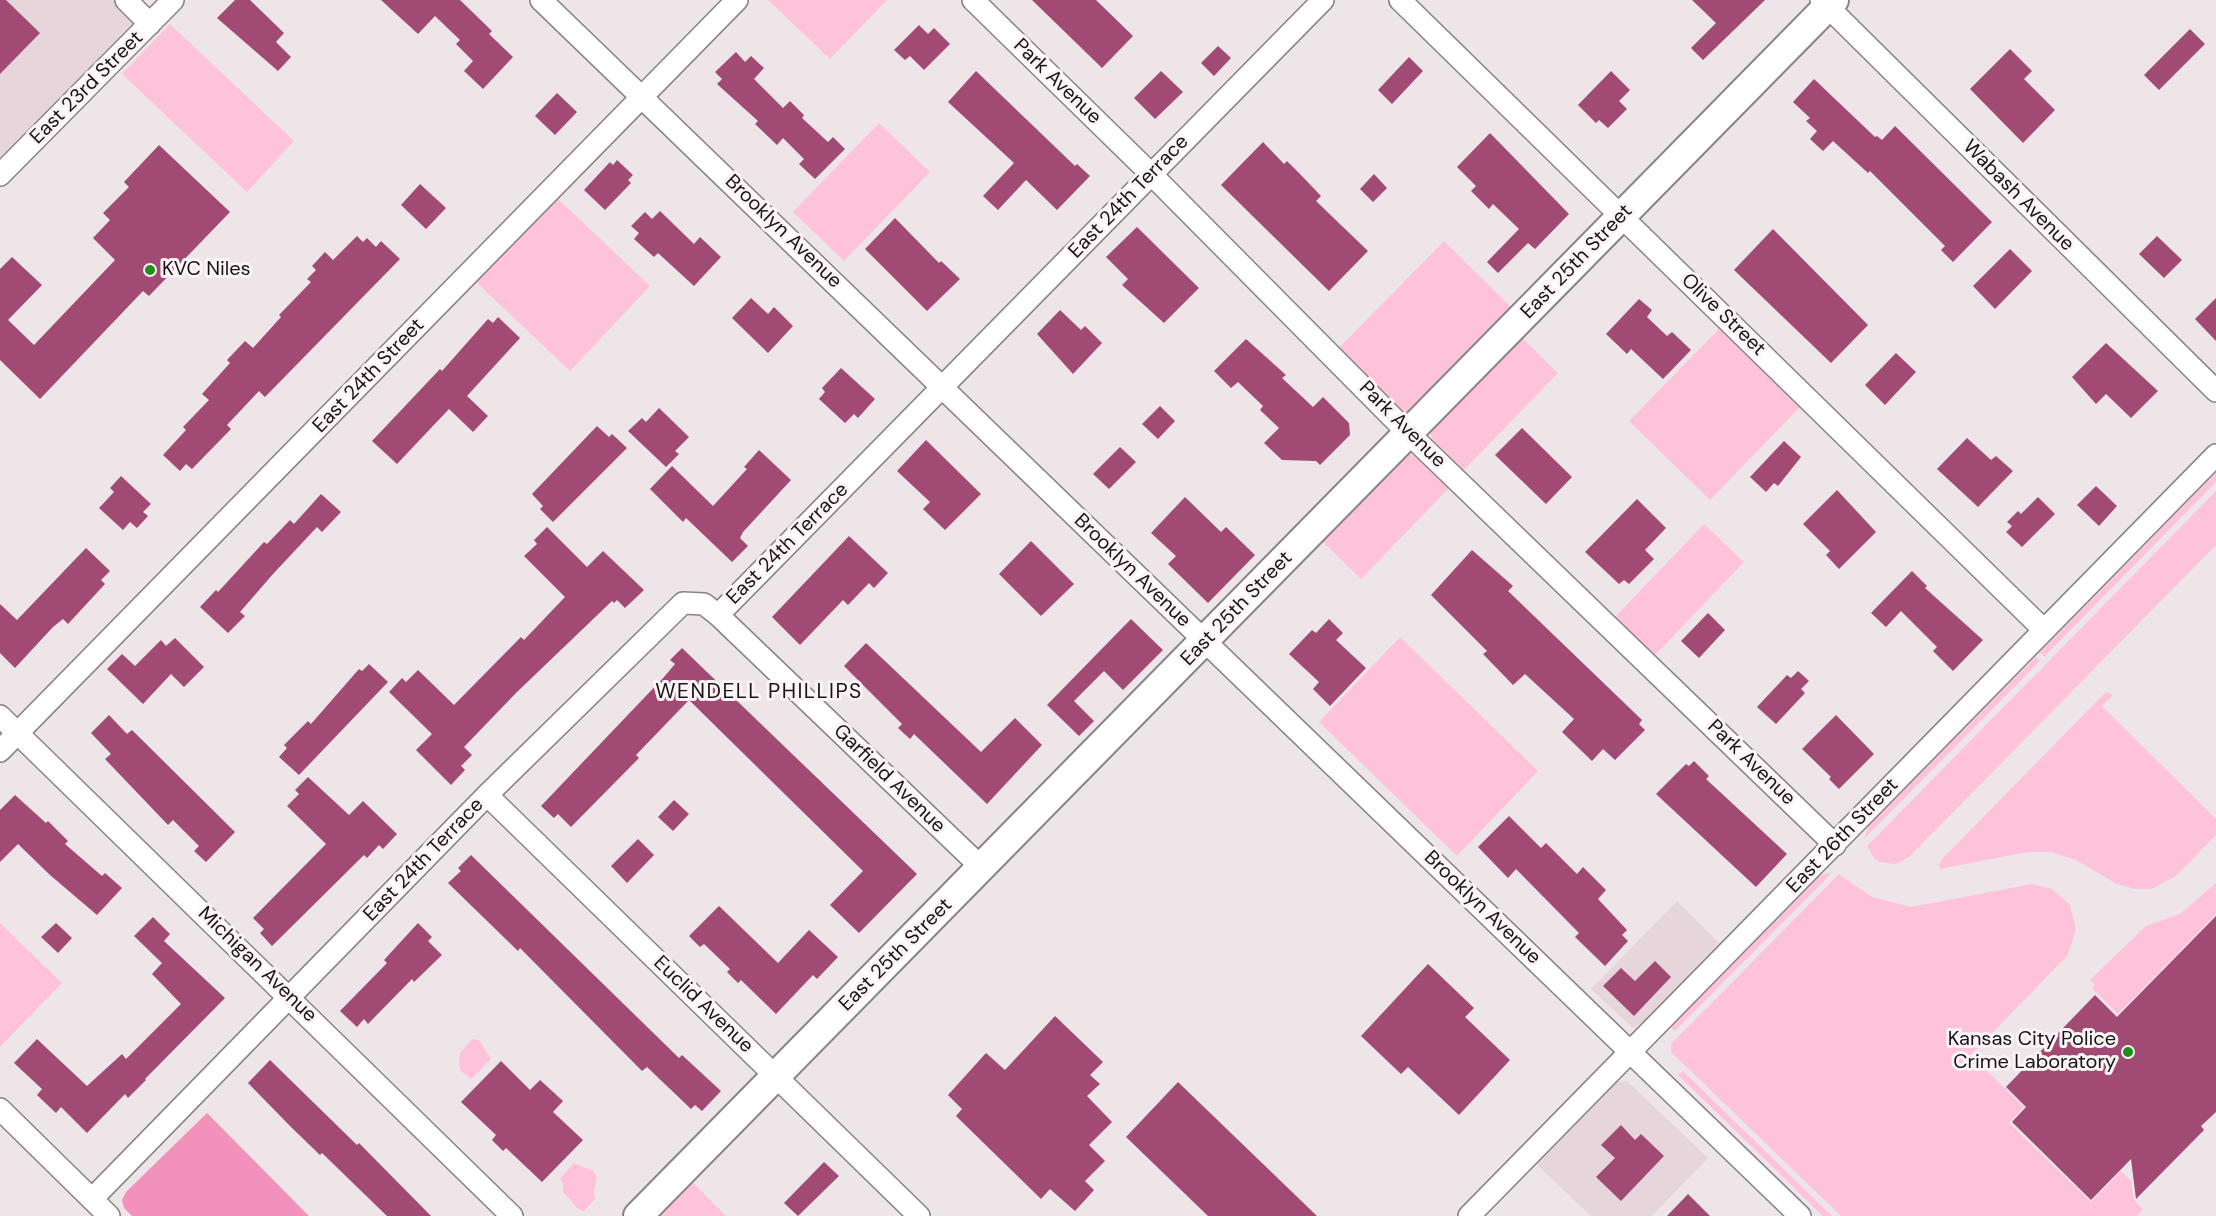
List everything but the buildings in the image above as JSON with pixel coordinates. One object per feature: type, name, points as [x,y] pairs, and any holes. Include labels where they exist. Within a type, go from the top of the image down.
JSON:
[{"type":"street","points":[[126,0],[150,24]]},
{"type":"street","name":"East 23rd Street","points":[[0,175],[173,0]]},
{"type":"street","name":"Brooklyn Avenue","points":[[542,0],[1800,1216]]},
{"type":"street","name":"East 24th Street","points":[[0,752],[737,0]]},
{"type":"street","name":"Park Avenue","points":[[973,0],[1152,175],[1408,433],[1835,845]]},
{"type":"street","name":"East 24th Terrace","points":[[102,1211],[290,997],[487,795],[683,603],[704,604],[718,615],[944,388],[1323,0]]},
{"type":"street","name":"Olive Street","points":[[1400,0],[2044,630]]},
{"type":"street","name":"East 25th Street","points":[[638,1216],[1205,642],[1828,2]]},
{"type":"street","name":"Wabash Avenue","points":[[1828,2],[2216,391]]},
{"type":"street","name":"East 26th Street","points":[[1469,1216],[2216,455]]},
{"type":"street","name":"Garfield Avenue","points":[[718,615],[982,868]]},
{"type":"street","name":"Michigan Avenue","points":[[0,716],[512,1216]]},
{"type":"street","name":"Euclid Avenue","points":[[487,795],[919,1216]]},
{"type":"street","points":[[0,1109],[102,1211]]},
{"type":"shaded area","points":[[0,0],[119,0],[137,18],[0,159]]},
{"type":"shaded area","points":[[768,0],[887,0],[830,59]]},
{"type":"shaded area","points":[[170,24],[294,141],[247,192],[122,74]]},
{"type":"shaded area","points":[[879,123],[930,172],[844,261],[793,212]]},
{"type":"shaded area","points":[[554,195],[650,286],[570,371],[474,280]]},
{"type":"shaded area","points":[[1444,241],[1514,310],[1412,413],[1404,412],[1338,349]]},
{"type":"shaded area","points":[[1720,328],[1801,406],[1710,500],[1629,421]]},
{"type":"shaded area","points":[[1521,337],[1558,373],[1464,470],[1433,440],[1430,434],[1431,429]]},
{"type":"shaded area","points":[[1409,454],[1416,456],[1449,488],[1361,579],[1321,540],[1402,456]]},
{"type":"shaded area","points":[[2216,473],[2216,482],[2044,657],[2040,652]]},
{"type":"shaded area","points":[[2216,491],[2216,545],[1909,857],[1896,864],[1880,862],[1874,858],[1867,846]]},
{"type":"shaded area","points":[[1704,524],[1744,562],[1655,655],[1615,617]]},
{"type":"shaded area","points":[[1400,637],[1538,771],[1457,856],[1319,722]]},
{"type":"shaded area","points":[[2036,657],[2040,661],[1864,839],[1870,823]]},
{"type":"shaded area","points":[[2106,692],[2113,695],[2102,706],[2216,819],[2216,835],[2176,876],[2152,889],[2135,889],[2117,884],[2076,860],[2051,852],[2028,852],[1940,869],[1942,859]]},
{"type":"shaded area","points":[[1831,872],[1675,1031],[1670,1026],[1817,877]]},
{"type":"shaded area","points":[[1839,874],[1872,897],[1911,907],[2032,884],[2052,889],[2070,905],[2076,929],[2068,955],[1971,1055],[2024,1107],[2009,1123],[2091,1202],[2121,1171],[2131,1181],[2134,1200],[2143,1209],[2137,1216],[1841,1216],[1671,1052],[1671,1044]]},
{"type":"shaded area","points":[[2216,883],[2216,914],[2118,1014],[2092,988],[2095,985],[2090,980],[2146,926],[2180,914]]},
{"type":"shaded area","points":[[1677,901],[1719,943],[1643,1022],[1633,1028],[1591,989]]},
{"type":"shaded area","points":[[0,923],[62,983],[0,1047]]},
{"type":"shaded area","points":[[472,1039],[479,1040],[491,1059],[471,1079],[460,1070],[459,1062],[460,1053]]},
{"type":"shaded area","points":[[1683,1071],[1832,1216],[1823,1216],[1678,1075]]},
{"type":"shaded area","points":[[1627,1081],[1708,1158],[1652,1216],[1591,1216],[1536,1164],[1615,1082]]},
{"type":"shaded area","points":[[207,1113],[309,1216],[132,1216],[124,1208],[122,1200],[126,1192]]},
{"type":"shaded area","points":[[574,1163],[593,1171],[597,1177],[595,1199],[584,1211],[578,1209],[563,1192],[560,1178]]},
{"type":"shaded area","points":[[690,1180],[726,1216],[655,1216]]},
{"type":"place","name":"KVC Niles","points":[[150,270]]},
{"type":"place","name":"Kansas City Police Crime Laboratory","points":[[2128,1052]]},
{"type":"district","name":"WENDELL PHILLIPS","points":[[759,692]]}]
